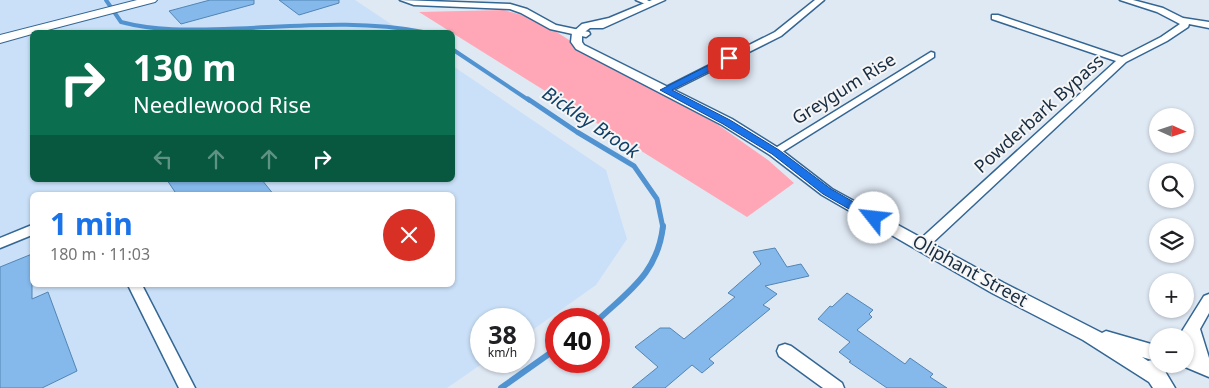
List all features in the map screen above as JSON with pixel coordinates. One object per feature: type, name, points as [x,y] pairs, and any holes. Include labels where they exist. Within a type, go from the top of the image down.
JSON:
[{"type":"main road","points":[[35,30],[151,0]]},
{"type":"main road","points":[[0,39],[30,31]]},
{"type":"street","points":[[404,0],[414,3],[510,7],[524,11],[553,27],[582,34],[645,2],[660,0]]},
{"type":"street","points":[[665,90],[778,34],[820,0]]},
{"type":"street","points":[[1124,0],[1160,10],[1181,20],[1209,25]]},
{"type":"street","points":[[995,17],[1123,60]]},
{"type":"street","name":"Powderbark Bypass","points":[[922,245],[1123,60],[1164,39],[1185,25],[1181,20]]},
{"type":"street","name":"Oliphant Street","points":[[582,34],[587,45],[594,52],[727,122],[776,152],[827,192],[1160,375]]},
{"type":"street","name":"Greygum Rise","points":[[776,152],[931,54]]},
{"type":"street","points":[[0,243],[30,231]]},
{"type":"street","points":[[136,287],[187,388]]},
{"type":"street","points":[[1193,328],[1209,300]]},
{"type":"street","name":"Oliphant Street","points":[[1090,335],[1149,351]]},
{"type":"street","points":[[1194,349],[1199,364]]},
{"type":"street","points":[[785,351],[836,388]]},
{"type":"shaded area","points":[[0,0],[355,0],[400,30],[30,30],[30,182],[455,182],[455,67],[606,170],[627,239],[596,285],[564,308],[545,308],[545,321],[535,328],[535,308],[470,308],[470,372],[447,388],[0,388]]},
{"type":"shaded area","points":[[504,10],[536,19],[618,71],[714,122],[768,160],[794,183],[747,217],[455,34],[455,30],[448,30],[419,12]]},
{"type":"building","points":[[210,0],[254,0],[254,4],[181,24],[169,11]]},
{"type":"building","points":[[279,0],[339,0],[339,3],[299,15]]},
{"type":"building","points":[[168,182],[264,182],[272,192],[175,192]]},
{"type":"building","points":[[775,248],[787,267],[801,264],[809,276],[765,286],[777,294],[763,305],[770,309],[709,359],[714,363],[702,373],[692,365],[665,388],[632,388],[658,367],[635,347],[660,328],[670,328],[684,339],[735,297],[728,293],[761,264],[753,252]]},
{"type":"building","points":[[30,255],[32,299],[48,292],[77,371],[42,388],[0,388],[0,267]]},
{"type":"building","points":[[847,293],[873,310],[869,314],[872,317],[857,330],[905,364],[910,358],[933,374],[930,377],[947,388],[887,388],[849,362],[851,361],[839,352],[850,342],[818,319],[830,306],[832,307]]},
{"type":"waterway","name":"Bickley Brook","points":[[106,0],[121,22],[185,30]]},
{"type":"waterway","name":"Bickley Brook","points":[[185,30],[349,25],[410,30]]},
{"type":"waterway","name":"Bickley Brook","points":[[455,51],[530,101]]},
{"type":"waterway","name":"Bickley Brook","points":[[528,99],[577,132],[634,166],[657,199],[663,227]]},
{"type":"waterway","name":"Bickley Brook","points":[[610,309],[632,289],[649,268],[660,242],[663,227]]},
{"type":"waterway","name":"Bickley Brook","points":[[501,388],[545,357]]},
{"type":"route","points":[[729,58],[665,90],[727,122],[776,152],[827,192],[874,218]]}]
